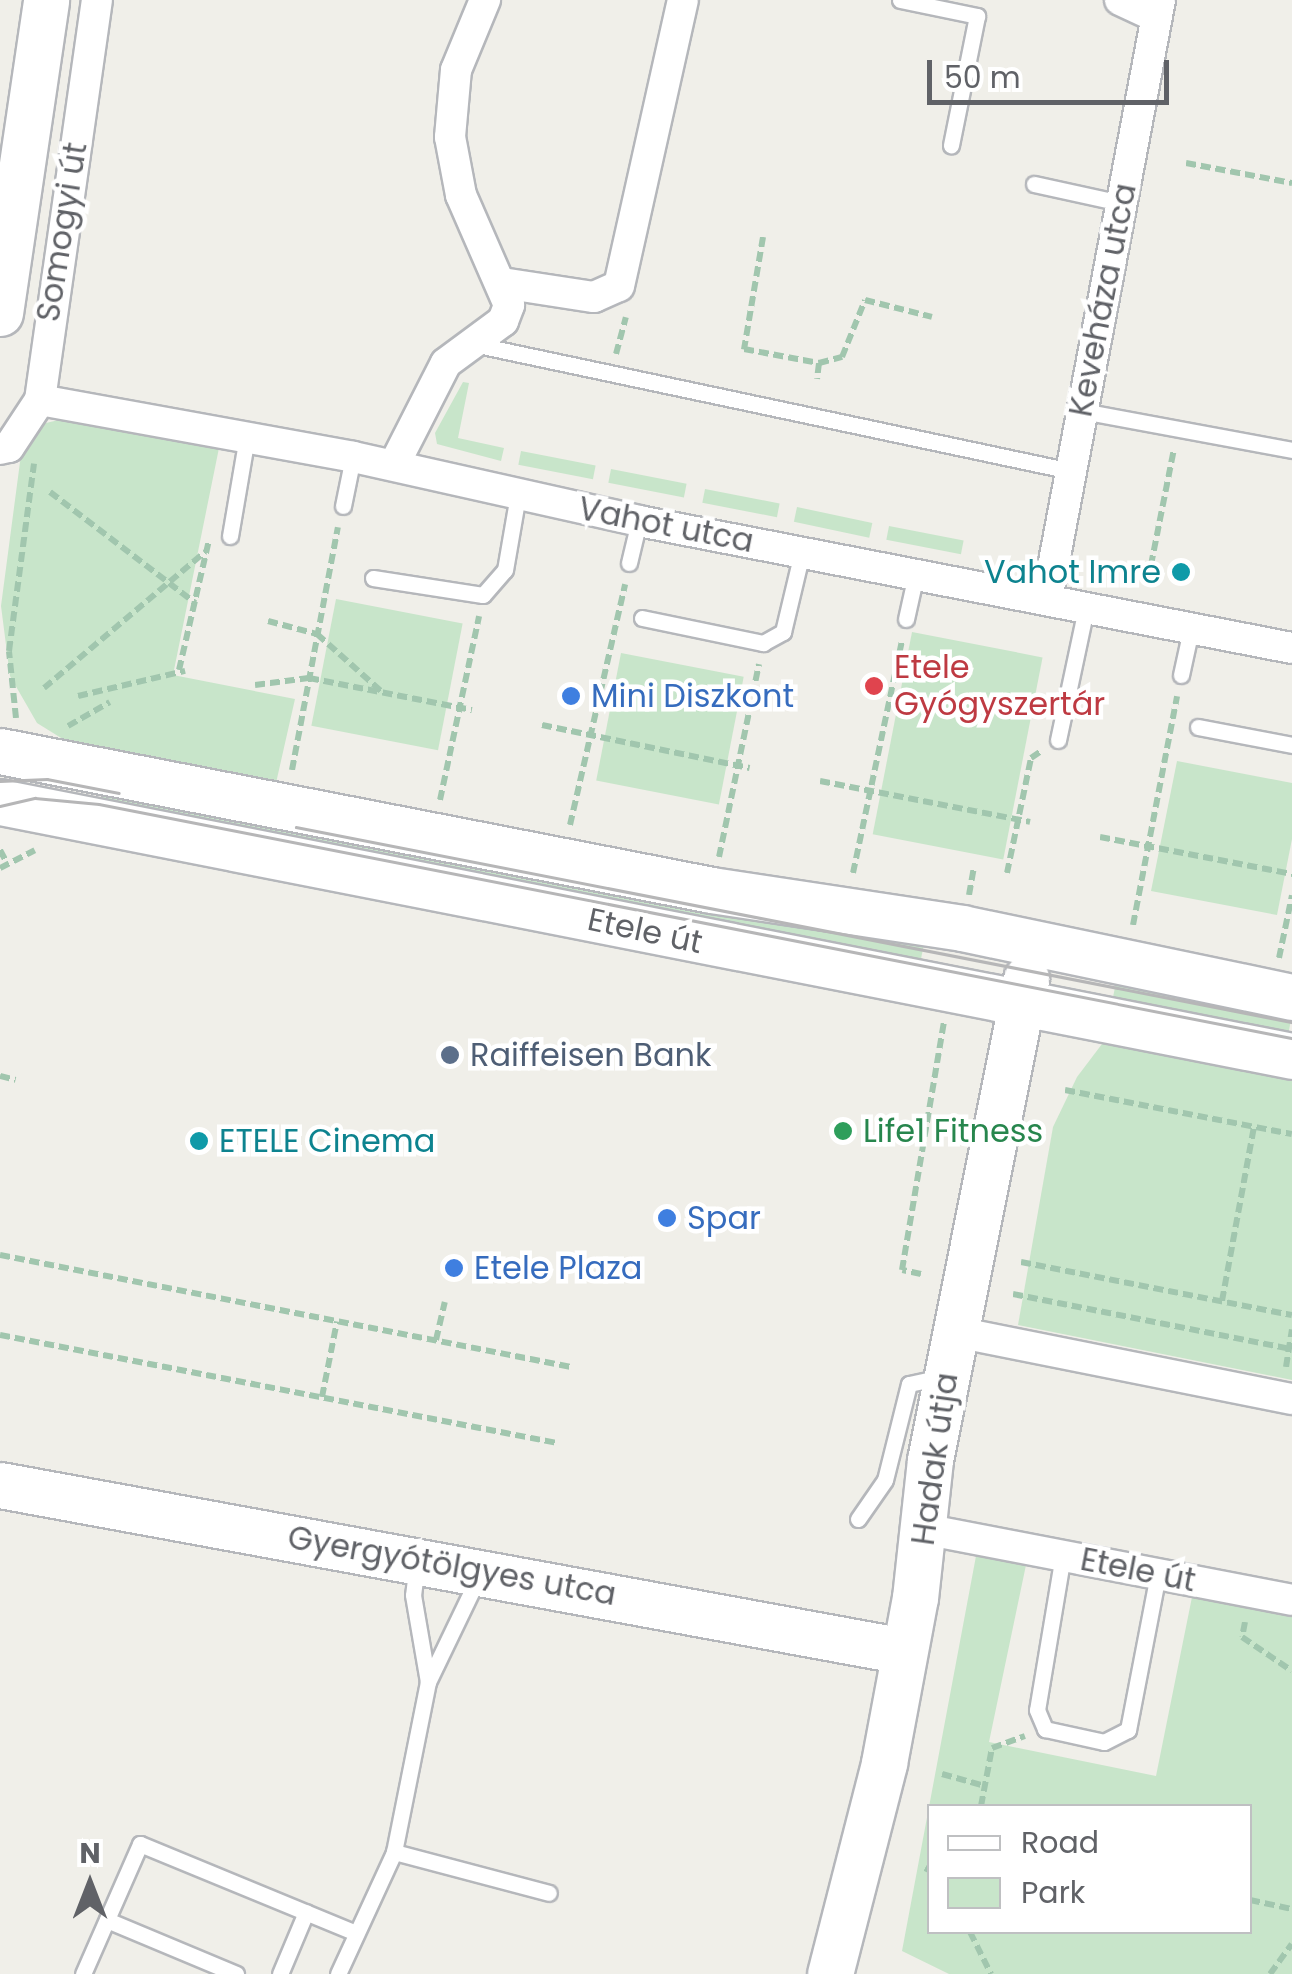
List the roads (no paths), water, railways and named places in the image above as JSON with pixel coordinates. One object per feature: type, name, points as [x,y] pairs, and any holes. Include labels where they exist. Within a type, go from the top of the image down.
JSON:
[{"type":"main road","name":"Somogyi út","points":[[0,313],[46,0]]},
{"type":"main road","name":"Etele út","points":[[0,751],[712,890],[844,914],[948,926],[1126,966],[1282,995]]},
{"type":"main road","name":"Etele út","points":[[0,802],[1021,1006],[1292,1056]]},
{"type":"main road","points":[[2,853],[44,813]]},
{"type":"main road","name":"Hadak útja","points":[[838,1972],[884,1763],[946,1376],[1032,946]]},
{"type":"main road","name":"Gyergyótölgyes utca","points":[[0,1485],[418,1557],[904,1652]]},
{"type":"street","name":"Somogyi út","points":[[0,449],[9,447],[40,400],[97,0]]},
{"type":"street","points":[[394,466],[446,363],[503,320],[509,305],[461,195],[450,137],[456,70],[485,0]]},
{"type":"street","points":[[502,283],[594,297],[619,286],[683,0]]},
{"type":"street","points":[[1120,0],[1158,9]]},
{"type":"street","name":"Keveháza utca","points":[[1047,600],[1158,9]]},
{"type":"street","name":"Vahot utca","points":[[40,400],[352,457],[639,520],[1292,648]]},
{"type":"street","points":[[956,1332],[1292,1399]]},
{"type":"street","name":"Etele út","points":[[924,1529],[1292,1600]]},
{"type":"lane","points":[[900,0],[965,6],[977,16],[951,145]]},
{"type":"lane","points":[[1034,184],[1121,203]]},
{"type":"lane","points":[[469,343],[1071,471]]},
{"type":"lane","points":[[1082,411],[1292,450]]},
{"type":"lane","points":[[230,536],[247,437]]},
{"type":"lane","points":[[343,506],[352,457]]},
{"type":"lane","points":[[374,578],[483,595],[506,570],[518,495]]},
{"type":"lane","points":[[629,563],[639,520]]},
{"type":"lane","points":[[642,618],[764,643],[783,632],[802,552]]},
{"type":"lane","points":[[906,620],[916,574]]},
{"type":"lane","points":[[1058,740],[1086,608]]},
{"type":"lane","points":[[1181,674],[1190,629]]},
{"type":"lane","points":[[1198,727],[1292,745]]},
{"type":"lane","points":[[858,1519],[885,1480],[910,1384],[946,1376]]},
{"type":"lane","points":[[1063,1555],[1037,1710],[1045,1729],[1104,1742],[1128,1730],[1158,1574]]},
{"type":"lane","points":[[418,1557],[413,1595],[428,1682]]},
{"type":"lane","points":[[338,1974],[394,1852],[428,1682],[470,1606],[481,1570]]},
{"type":"lane","points":[[83,1974],[140,1844],[356,1932]]},
{"type":"lane","points":[[394,1852],[549,1893]]},
{"type":"lane","points":[[280,1974],[306,1912]]},
{"type":"lane","points":[[107,1920],[236,1974]]},
{"type":"tram line","points":[[0,781],[47,779],[119,793]]},
{"type":"tram line","points":[[0,806],[35,798],[99,804],[1292,1038]]},
{"type":"tram line","points":[[296,827],[1292,1022]]},
{"type":"place","name":"Vahot Imre","points":[[1181,572]]},
{"type":"place","name":"Etele Gyógyszertár","points":[[874,686]]},
{"type":"place","name":"Mini Diszkont","points":[[571,696]]},
{"type":"place","name":"Raiffeisen Bank","points":[[450,1055]]},
{"type":"place","name":"Life1 Fitness","points":[[843,1131]]},
{"type":"place","name":"ETELE Cinema","points":[[199,1141]]},
{"type":"place","name":"Spar","points":[[667,1218]]},
{"type":"place","name":"Etele Plaza","points":[[454,1268]]}]
